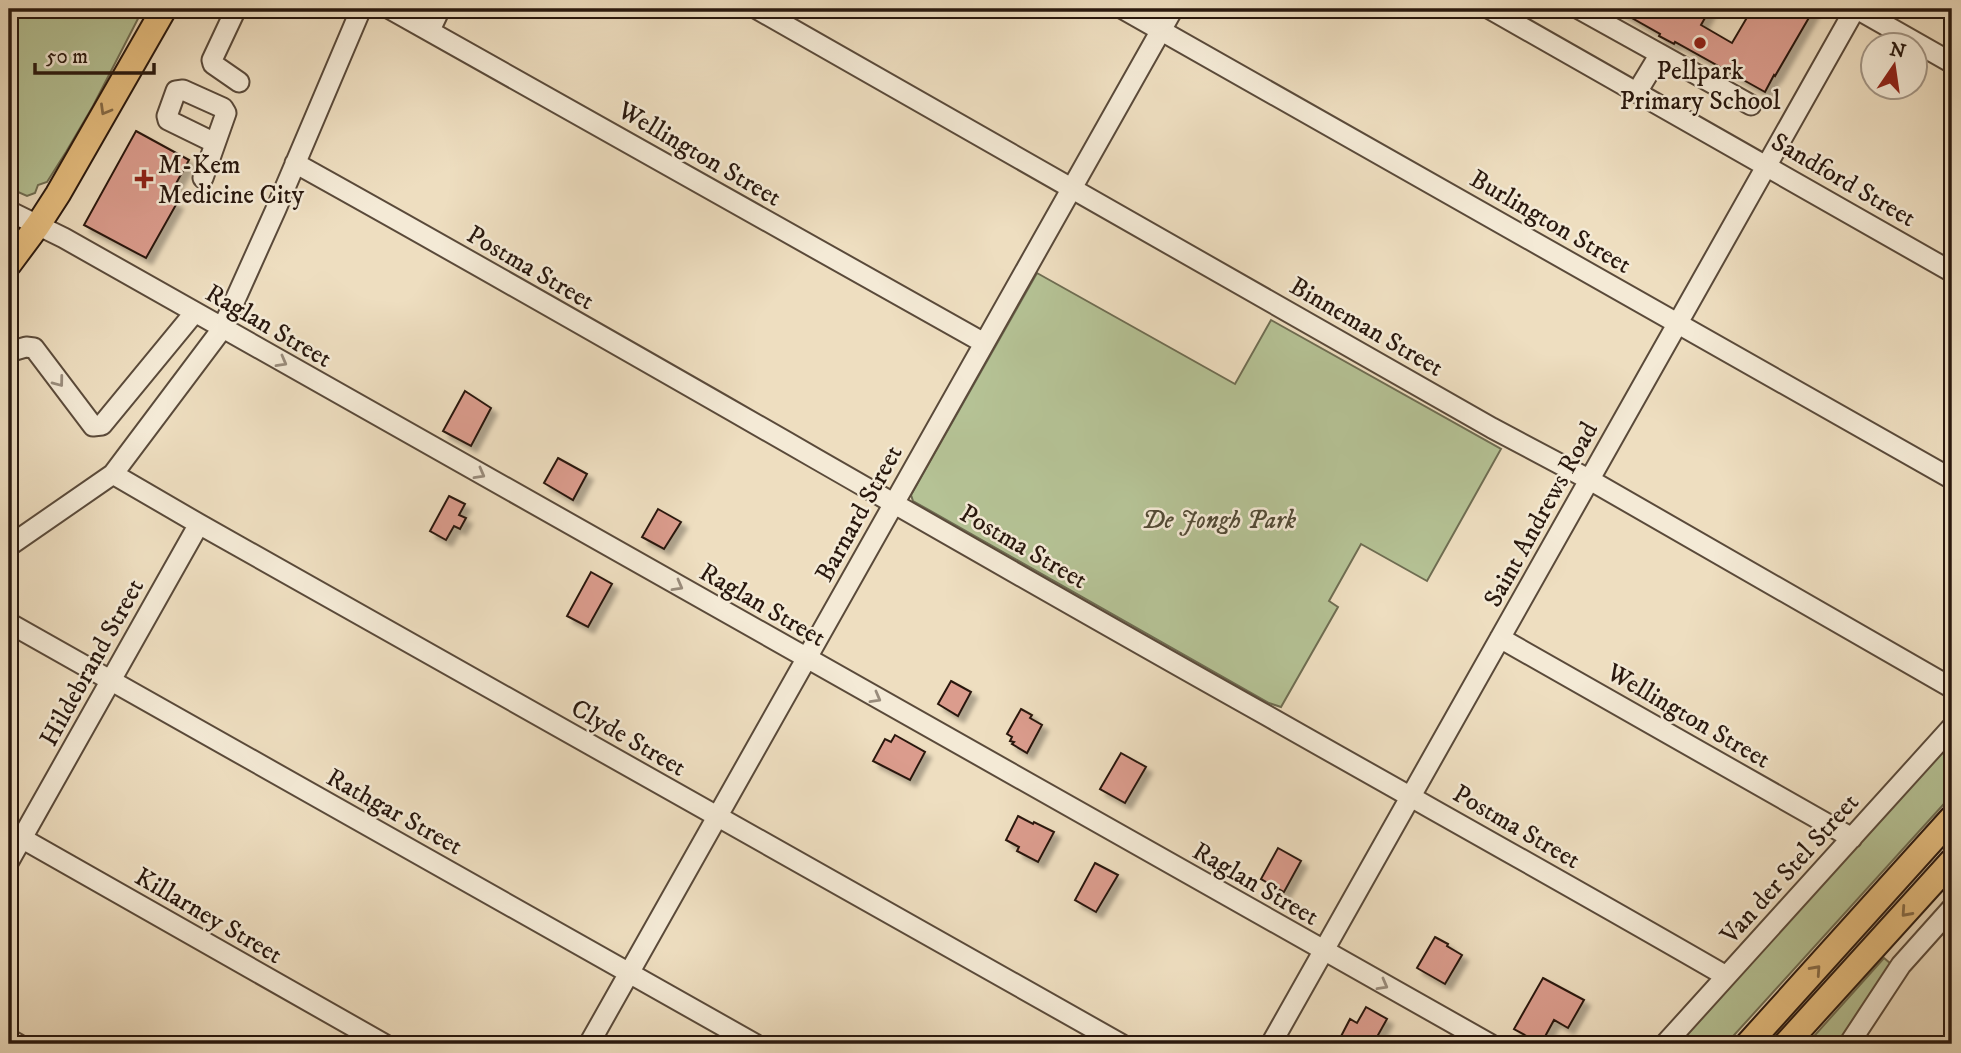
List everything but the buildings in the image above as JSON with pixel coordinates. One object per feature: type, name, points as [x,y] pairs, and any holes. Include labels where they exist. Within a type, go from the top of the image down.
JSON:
[{"type":"main road","points":[[9,264],[38,225],[164,9]]},
{"type":"main road","points":[[1748,1044],[1952,818]]},
{"type":"main road","points":[[1786,1044],[1952,861]]},
{"type":"street","points":[[236,9],[212,60],[213,64],[239,82]]},
{"type":"street","points":[[9,546],[113,474],[222,329],[362,9]]},
{"type":"street","name":"Wellington Street","points":[[390,9],[984,343]]},
{"type":"street","points":[[430,30],[440,9]]},
{"type":"street","name":"Binneman Street","points":[[757,9],[1952,688]]},
{"type":"street","name":"Burlington Street","points":[[1123,9],[1952,479]]},
{"type":"street","name":"Barnard Street","points":[[589,1044],[1173,9]]},
{"type":"street","name":"Sandford Street","points":[[1490,9],[1952,272]]},
{"type":"street","points":[[1579,9],[1751,105]]},
{"type":"street","points":[[1856,9],[1952,63]]},
{"type":"street","name":"Saint Andrews Road","points":[[1271,1044],[1856,9]]},
{"type":"street","points":[[1637,92],[1660,54]]},
{"type":"street","points":[[203,178],[215,142]]},
{"type":"street","name":"Postma Street","points":[[295,163],[1726,976]]},
{"type":"street","name":"Raglan Street","points":[[9,212],[38,225],[190,310],[1490,1044]]},
{"type":"street","points":[[9,352],[26,347],[34,348],[93,426],[100,426],[190,310],[212,312],[232,307]]},
{"type":"street","name":"Clyde Street","points":[[113,474],[1121,1044]]},
{"type":"street","name":"Hildebrand Street","points":[[9,861],[15,835],[111,681],[199,524]]},
{"type":"street","name":"Rathgar Street","points":[[9,623],[755,1044]]},
{"type":"street","name":"Wellington Street","points":[[1500,638],[1852,838]]},
{"type":"street","name":"Van der Stel Street","points":[[1665,1044],[1952,727]]},
{"type":"street","name":"Killarney Street","points":[[15,835],[384,1044]]},
{"type":"street","points":[[1849,1044],[1900,965],[1950,915]]},
{"type":"street","points":[[9,1039],[18,1044]]},
{"type":"green space","points":[[9,9],[143,9],[66,152],[47,182],[38,185],[35,193],[27,196],[9,188]]},
{"type":"green space","name":"De Jongh Park","points":[[1037,273],[1235,384],[1271,320],[1501,449],[1427,581],[1361,544],[1329,601],[1338,607],[1281,707],[1269,703],[913,501],[911,495]]},
{"type":"green space","points":[[1952,739],[1952,795],[1726,1044],[1675,1044]]},
{"type":"green space","points":[[1884,958],[1891,964],[1840,1044],[1807,1044]]},
{"type":"place","name":"Pellpark Primary School","points":[[1700,43]]},
{"type":"place","name":"M-Kem Medicine City","points":[[144,179]]}]
